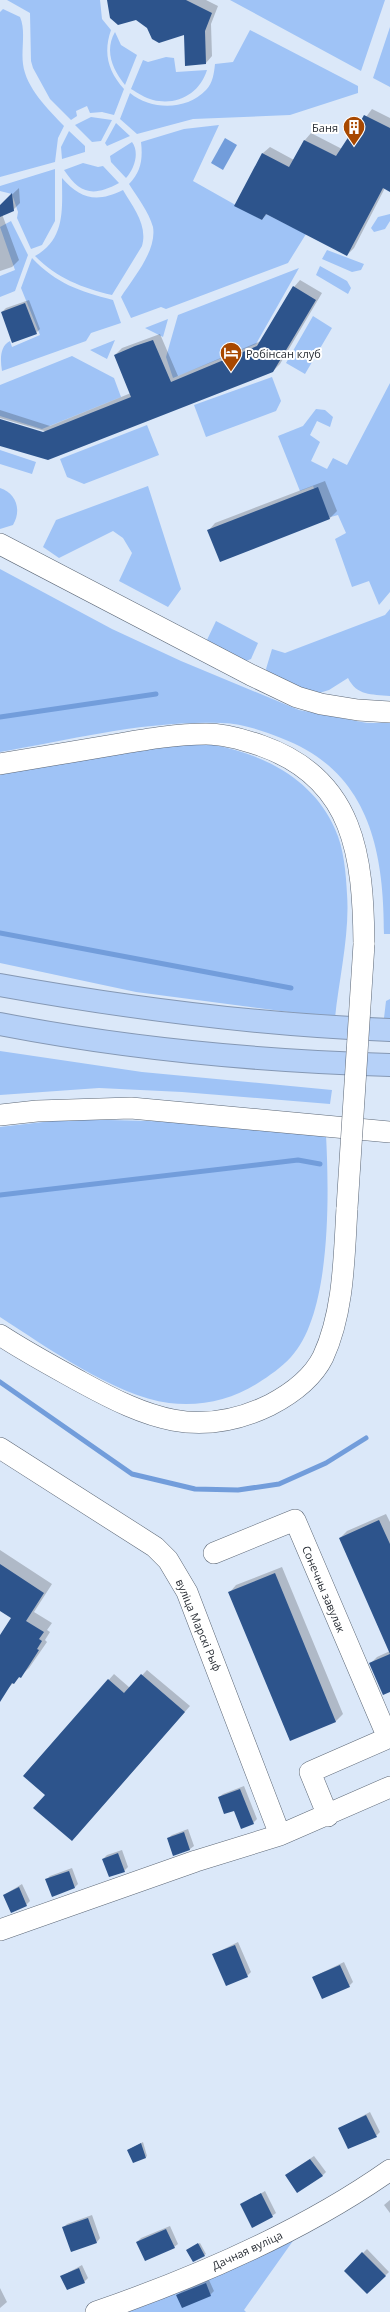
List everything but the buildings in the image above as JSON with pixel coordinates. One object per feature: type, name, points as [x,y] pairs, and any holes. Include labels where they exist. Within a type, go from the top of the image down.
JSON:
[{"type":"highway","points":[[0,985],[60,996],[305,1027],[390,1030]]},
{"type":"highway","points":[[0,1024],[133,1045],[236,1058],[390,1065]]},
{"type":"street","points":[[0,544],[251,676],[297,697],[329,706],[390,712]]},
{"type":"street","points":[[0,764],[177,735],[208,734],[244,740],[273,750],[297,762],[317,777],[335,797],[346,820],[360,876],[364,944],[343,1268],[334,1325],[322,1358],[304,1384],[286,1397],[256,1412],[225,1421],[201,1423],[170,1420],[143,1413],[118,1402],[75,1379],[0,1335]]},
{"type":"street","points":[[0,1115],[44,1111],[132,1108],[390,1132]]},
{"type":"street","name":"вуліца Марскі Рыф","points":[[0,1448],[137,1534],[168,1560],[187,1592],[280,1835]]},
{"type":"street","name":"Сонечны завулак","points":[[214,1553],[295,1520],[389,1738]]},
{"type":"street","points":[[328,1816],[310,1772],[389,1738]]},
{"type":"street","points":[[0,1930],[196,1861],[280,1835],[328,1816],[390,1787]]},
{"type":"street","name":"Дачная вуліца","points":[[96,2312],[176,2284],[290,2231],[390,2170]]},
{"type":"shaded area","points":[[7,0],[100,0],[102,19],[111,30],[107,46],[108,61],[114,75],[124,89],[114,115],[102,112],[90,113],[87,106],[76,111],[77,116],[71,120],[50,99],[33,68],[31,61],[30,13]]},
{"type":"shaded area","points":[[230,0],[385,0],[361,71]]},
{"type":"shaded area","points":[[3,9],[20,17],[23,28],[23,64],[28,81],[51,113],[64,126],[58,138],[55,162],[0,177],[0,12]]},
{"type":"shaded area","points":[[390,27],[390,87],[373,78]]},
{"type":"shaded area","points":[[250,30],[358,86],[358,93],[290,115],[193,119],[137,134],[120,119],[130,93],[138,99],[148,103],[168,106],[189,102],[198,97],[206,90],[212,81],[215,64],[233,62]]},
{"type":"shaded area","points":[[115,32],[121,45],[137,55],[125,85],[111,60],[110,46]]},
{"type":"shaded area","points":[[166,57],[174,58],[176,72],[207,70],[204,78],[187,96],[171,101],[153,100],[131,89],[143,60],[148,62]]},
{"type":"shaded area","points":[[91,117],[112,120],[101,141],[92,142],[75,125]]},
{"type":"shaded area","points":[[116,123],[130,136],[107,146],[105,143]]},
{"type":"shaded area","points":[[219,125],[193,181],[262,220],[266,214],[306,234],[288,263],[166,309],[161,307],[131,318],[121,297],[148,255],[153,236],[153,227],[149,216],[129,184],[139,170],[142,154],[141,142],[184,129]]},
{"type":"shaded area","points":[[69,131],[85,146],[85,152],[62,159],[61,147]]},
{"type":"shaded area","points":[[225,138],[237,145],[223,170],[211,163]]},
{"type":"shaded area","points":[[132,142],[136,151],[136,156],[134,166],[126,178],[111,162],[110,156]]},
{"type":"shaded area","points":[[83,163],[98,167],[103,166],[119,183],[102,190],[88,191],[82,188],[70,178],[64,170]]},
{"type":"shaded area","points":[[55,169],[55,221],[42,245],[31,249],[17,218],[18,212],[12,194],[0,191],[0,186]]},
{"type":"shaded area","points":[[62,178],[75,191],[90,197],[105,197],[123,190],[138,216],[143,231],[142,246],[112,295],[90,289],[70,281],[43,264],[35,256],[45,249],[57,232],[62,211]]},
{"type":"shaded area","points":[[390,214],[390,221],[385,229],[374,232],[371,228],[378,217]]},
{"type":"shaded area","points":[[11,221],[28,255],[15,291],[0,297],[0,276],[15,270],[0,227]]},
{"type":"shaded area","points":[[327,250],[364,264],[361,270],[352,272],[322,259]]},
{"type":"shaded area","points":[[32,258],[50,274],[69,285],[79,290],[113,300],[121,323],[91,333],[86,341],[2,371],[2,353],[4,346],[7,343],[10,341],[12,347],[40,335],[21,288]]},
{"type":"shaded area","points":[[320,266],[347,281],[351,288],[348,294],[316,275]]},
{"type":"shaded area","points":[[299,268],[256,344],[173,378],[166,357],[178,315]]},
{"type":"shaded area","points":[[313,316],[332,328],[305,374],[286,363]]},
{"type":"shaded area","points":[[168,319],[163,337],[145,328]]},
{"type":"shaded area","points":[[115,340],[107,359],[90,350]]},
{"type":"shaded area","points":[[72,356],[114,378],[121,397],[42,429],[0,416],[0,385]]},
{"type":"shaded area","points":[[272,377],[281,401],[276,411],[206,437],[194,405]]},
{"type":"shaded area","points":[[390,383],[390,592],[379,605],[369,581],[352,587],[335,539],[346,533],[338,515],[327,518],[313,486],[300,491],[278,436],[303,426],[316,409],[325,410],[333,417],[330,427],[317,421],[310,435],[320,442],[311,461],[327,469],[333,458],[347,465]]},
{"type":"shaded area","points":[[147,425],[159,455],[84,484],[67,477],[60,459]]},
{"type":"shaded area","points":[[0,450],[36,462],[32,474],[0,464]]},
{"type":"shaded area","points":[[148,486],[181,589],[168,607],[119,581],[132,553],[123,538],[113,531],[59,558],[43,547],[56,520]]},
{"type":"shaded area","points":[[0,488],[6,490],[14,498],[17,514],[13,525],[0,529]]},
{"type":"shaded area","points":[[0,569],[112,629],[181,661],[299,710],[367,723],[390,723],[390,934],[384,934],[380,873],[375,844],[366,817],[352,792],[334,771],[311,752],[281,738],[259,730],[229,723],[166,724],[83,736],[0,752]]},
{"type":"shaded area","points":[[390,609],[390,696],[360,691],[348,678],[329,690],[316,694],[269,676],[266,669],[272,649],[285,653],[385,615]]},
{"type":"shaded area","points":[[216,621],[258,643],[251,659],[246,661],[206,642]]},
{"type":"shaded area","points":[[177,743],[205,744],[233,749],[269,763],[301,783],[314,796],[326,812],[341,844],[348,909],[346,940],[335,1018],[136,992],[0,963],[0,772]]},
{"type":"shaded area","points":[[390,999],[390,1018],[384,1018],[386,1001]]},
{"type":"shaded area","points":[[0,1051],[142,1072],[332,1090],[330,1104],[182,1092],[99,1088],[0,1095]]},
{"type":"shaded area","points":[[69,1119],[187,1122],[326,1135],[328,1188],[327,1219],[321,1282],[314,1312],[304,1337],[291,1357],[284,1364],[248,1389],[227,1398],[204,1403],[169,1403],[126,1391],[104,1380],[59,1355],[0,1317],[0,1127]]},
{"type":"shaded area","points":[[295,2238],[244,2310],[246,2312],[115,2312]]},
{"type":"waterway","points":[[0,717],[156,694]]},
{"type":"waterway","points":[[0,933],[291,988]]},
{"type":"waterway","points":[[0,1195],[298,1160],[320,1164]]},
{"type":"waterway","points":[[0,1382],[132,1474],[195,1489],[238,1490],[279,1484],[326,1463],[366,1438]]},
{"type":"place","name":"Баня","points":[[354,146]]},
{"type":"place","name":"Робінсан клуб","points":[[231,372]]}]
